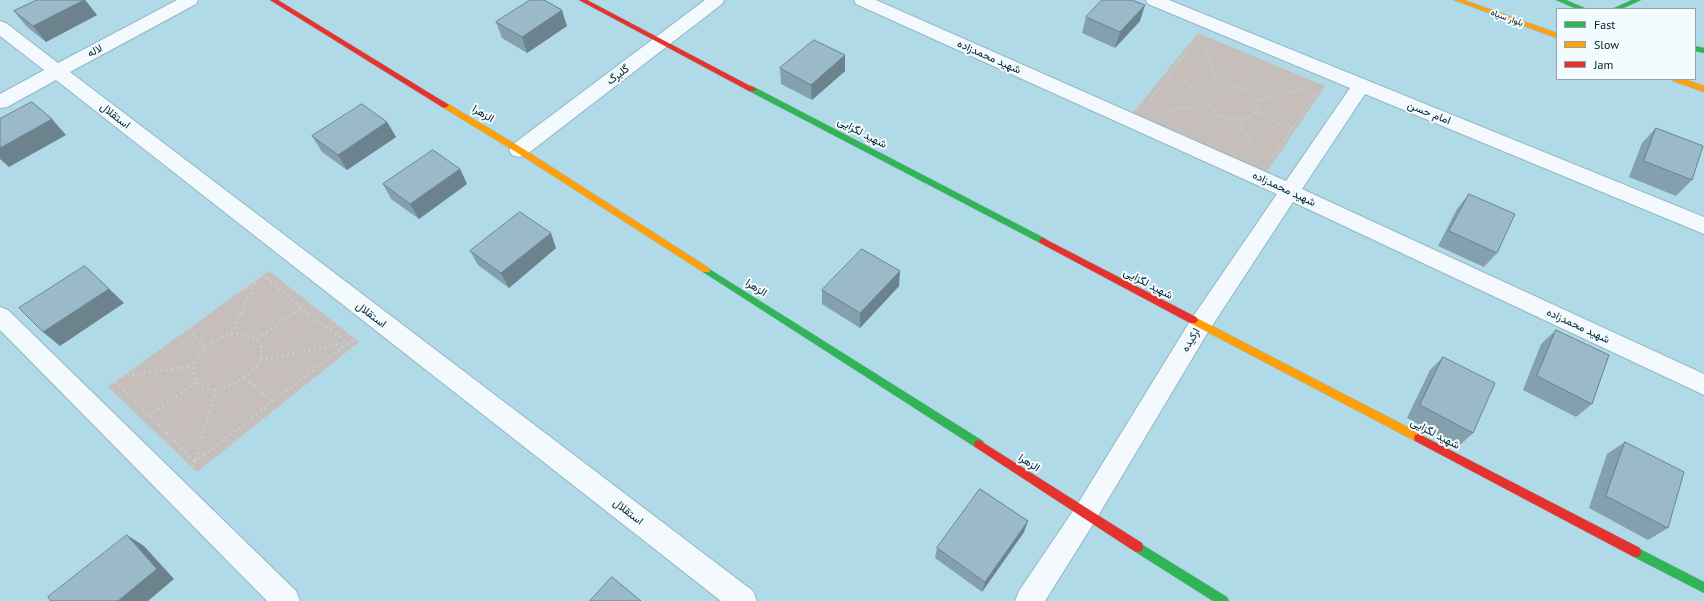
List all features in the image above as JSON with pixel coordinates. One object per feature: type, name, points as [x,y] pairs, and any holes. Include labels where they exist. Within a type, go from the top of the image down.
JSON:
[{"type":"street","name":"لاله","points":[[0,102],[190,0]]},
{"type":"street","name":"الزهرا","points":[[273,0],[519,150],[1223,601]]},
{"type":"street","name":"شهید لگزایی","points":[[582,0],[1704,588]]},
{"type":"street","name":"گلبرگ","points":[[519,150],[716,0]]},
{"type":"street","name":"شهید محمدزاده","points":[[862,0],[1289,191],[1704,385]]},
{"type":"street","name":"امام حسن","points":[[1154,0],[1198,25],[1361,85],[1704,226]]},
{"type":"street","name":"بلوار سپاه","points":[[1457,0],[1556,36]]},
{"type":"street","points":[[1558,0],[1581,8]]},
{"type":"street","points":[[1618,8],[1638,0]]},
{"type":"street","name":"استقلال","points":[[0,28],[743,601]]},
{"type":"street","points":[[1679,80],[1704,89]]},
{"type":"street","name":"ارکیده","points":[[1029,601],[1086,513],[1200,325],[1361,85]]},
{"type":"street","points":[[0,316],[286,601]]},
{"type":"path","points":[[1122,116],[1139,115],[1169,75],[1198,25]]},
{"type":"path","points":[[1198,25],[1219,84]]},
{"type":"path","points":[[1243,87],[1258,66]]},
{"type":"path","points":[[1169,75],[1205,92]]},
{"type":"path","points":[[1219,84],[1231,84],[1243,87],[1252,93],[1258,101],[1259,107],[1256,113],[1249,118],[1239,120],[1219,116],[1206,105],[1204,98],[1205,92],[1210,87],[1219,84]]},
{"type":"path","points":[[1258,101],[1307,88]]},
{"type":"path","points":[[1272,159],[1316,91]]},
{"type":"path","points":[[1169,110],[1206,105]]},
{"type":"path","points":[[1256,113],[1292,129]]},
{"type":"path","points":[[231,334],[260,272],[278,243]]},
{"type":"path","points":[[260,272],[301,308],[348,342]]},
{"type":"path","points":[[111,378],[260,272]]},
{"type":"path","points":[[257,340],[301,308]]},
{"type":"path","points":[[185,325],[205,347]]},
{"type":"path","points":[[195,462],[348,342],[384,325]]},
{"type":"path","points":[[231,334],[246,334],[257,340],[262,349],[260,360],[254,370],[245,378],[231,386],[216,389],[204,388],[196,383],[192,375],[192,366],[197,356],[205,347],[218,338],[231,334]]},
{"type":"path","points":[[260,360],[348,342]]},
{"type":"path","points":[[74,390],[111,378],[192,366]]},
{"type":"path","points":[[111,378],[195,462]]},
{"type":"path","points":[[245,378],[272,401]]},
{"type":"path","points":[[149,416],[196,383]]},
{"type":"path","points":[[180,495],[195,462],[216,389]]},
{"type":"shaded area","points":[[1198,33],[1325,86],[1265,175],[1132,114]]},
{"type":"shaded area","points":[[269,271],[359,342],[197,472],[108,387]]},
{"type":"building","points":[[37,0],[84,0],[33,26],[14,11]]},
{"type":"building","points":[[530,0],[544,0],[562,10],[522,37],[496,22]]},
{"type":"building","points":[[1102,0],[1132,0],[1145,5],[1120,32],[1086,17]]},
{"type":"building","points":[[814,40],[845,55],[811,85],[780,68]]},
{"type":"building","points":[[32,102],[52,119],[0,148],[0,119]]},
{"type":"building","points":[[362,104],[387,122],[338,155],[312,136]]},
{"type":"building","points":[[1656,128],[1703,146],[1692,180],[1644,161]]},
{"type":"building","points":[[433,150],[460,169],[410,204],[383,184]]},
{"type":"building","points":[[1469,194],[1515,214],[1497,253],[1449,231]]},
{"type":"building","points":[[520,212],[551,233],[501,273],[470,251]]},
{"type":"building","points":[[862,249],[900,271],[860,313],[822,290]]},
{"type":"building","points":[[85,266],[109,289],[43,332],[19,308]]},
{"type":"building","points":[[1556,330],[1609,355],[1592,404],[1537,376]]},
{"type":"building","points":[[1443,357],[1495,383],[1473,433],[1420,405]]},
{"type":"building","points":[[1625,442],[1684,472],[1668,528],[1606,496]]},
{"type":"building","points":[[980,489],[1028,521],[985,582],[937,548]]},
{"type":"building","points":[[127,535],[157,569],[118,601],[51,601],[48,597]]},
{"type":"building","points":[[612,577],[641,601],[590,601]]},
{"type":"traffic: fast","points":[[1559,0],[1581,8]]},
{"type":"traffic: fast","points":[[1618,8],[1638,0]]},
{"type":"traffic: fast","points":[[1696,48],[1704,51]]},
{"type":"traffic: fast","points":[[752,89],[1043,241]]},
{"type":"traffic: fast","points":[[706,270],[979,444]]},
{"type":"traffic: fast","points":[[1138,547],[1223,601]]},
{"type":"traffic: fast","points":[[1636,552],[1704,588]]},
{"type":"traffic: slow","points":[[1457,0],[1556,36]]},
{"type":"traffic: slow","points":[[1679,80],[1704,89]]},
{"type":"traffic: slow","points":[[445,105],[519,150],[706,270]]},
{"type":"traffic: slow","points":[[1193,320],[1419,438]]},
{"type":"traffic: jam","points":[[273,0],[445,105]]},
{"type":"traffic: jam","points":[[582,0],[752,89]]},
{"type":"traffic: jam","points":[[1043,241],[1193,320]]},
{"type":"traffic: jam","points":[[1419,438],[1636,552]]},
{"type":"traffic: jam","points":[[979,444],[1138,547]]}]
